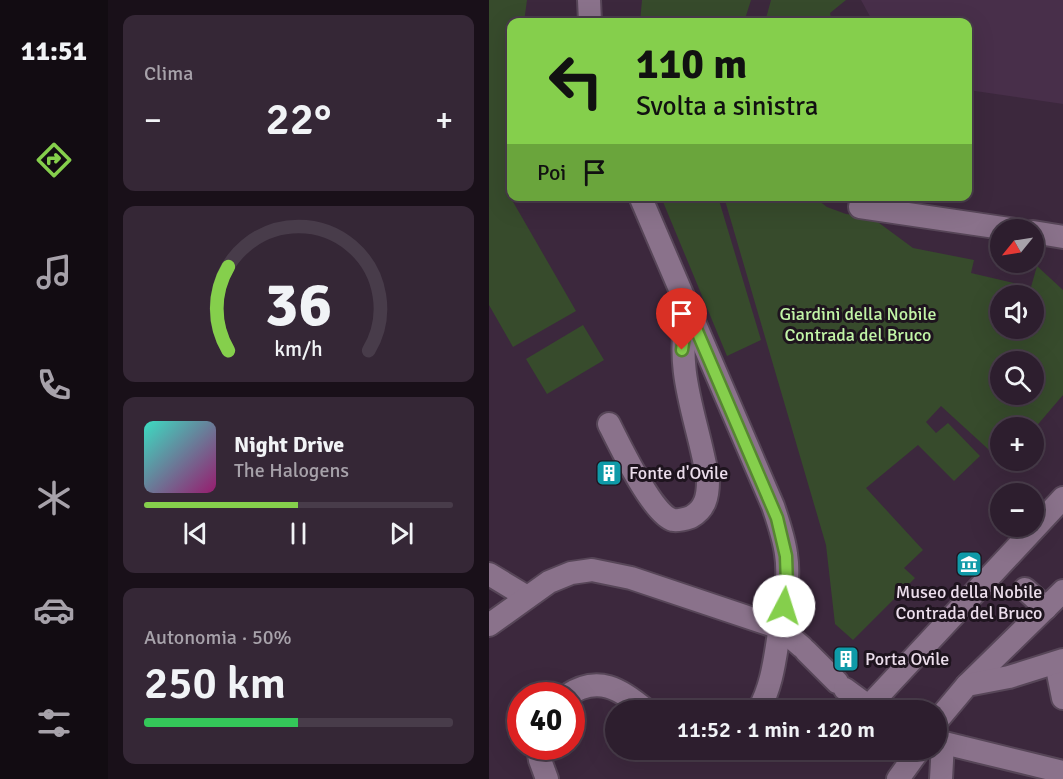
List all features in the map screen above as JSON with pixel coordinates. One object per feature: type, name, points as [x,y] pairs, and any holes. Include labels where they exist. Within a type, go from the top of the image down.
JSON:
[{"type":"street","points":[[589,0],[590,18]]},
{"type":"street","points":[[642,201],[773,506],[780,529],[787,572],[784,606],[773,673],[764,700]]},
{"type":"street","points":[[860,207],[990,226]]},
{"type":"street","points":[[1044,234],[1061,237]]},
{"type":"street","points":[[609,424],[642,486],[664,514],[671,520],[679,520],[691,516],[700,509],[707,499],[708,482],[684,376],[682,350],[688,310]]},
{"type":"street","points":[[879,700],[1063,498]]},
{"type":"street","points":[[489,626],[527,597],[561,576],[578,571],[599,571],[631,578],[780,628],[860,700]]},
{"type":"street","points":[[489,574],[527,597]]},
{"type":"street","points":[[1025,589],[1045,608]]},
{"type":"street","points":[[947,719],[967,685],[1063,591]]},
{"type":"street","points":[[967,685],[1009,677],[1059,661],[1063,698]]},
{"type":"street","points":[[585,687],[604,685],[623,693],[632,700]]},
{"type":"street","points":[[947,738],[1063,772]]},
{"type":"street","points":[[540,760],[547,779]]},
{"type":"street","points":[[898,779],[912,760]]},
{"type":"street","points":[[940,760],[941,779]]},
{"type":"shaded area","points":[[861,0],[1063,0],[1063,104],[972,91],[972,18],[871,18]]},
{"type":"green space","points":[[489,0],[527,0],[525,18],[507,18],[507,201],[513,201],[576,311],[513,347],[489,305]]},
{"type":"green space","points":[[642,0],[751,0],[745,18],[640,18]]},
{"type":"green space","points":[[771,0],[846,0],[830,13],[831,18],[766,18]]},
{"type":"green space","points":[[663,201],[719,201],[761,340],[727,356]]},
{"type":"green space","name":"Giardini della Nobile Contrada del Bruco","points":[[725,201],[819,201],[827,207],[846,214],[871,217],[913,248],[974,260],[971,273],[1022,285],[990,285],[990,339],[1044,339],[1044,285],[1032,285],[1035,273],[1044,272],[1063,290],[1063,395],[1044,417],[990,417],[990,451],[941,406],[926,422],[936,433],[948,423],[980,456],[954,481],[918,445],[866,488],[923,550],[904,568],[915,578],[853,640],[835,624],[826,545]]},
{"type":"green space","points":[[583,325],[604,360],[547,394],[526,359]]},
{"type":"place","name":"Fonte d'Ovile","points":[[609,473]]},
{"type":"place","name":"Museo della Nobile Contrada del Bruco","points":[[969,564]]},
{"type":"place","name":"Porta Ovile","points":[[846,659]]},
{"type":"route","points":[[682,350],[688,310],[777,518],[786,556],[787,586],[784,606]]}]
